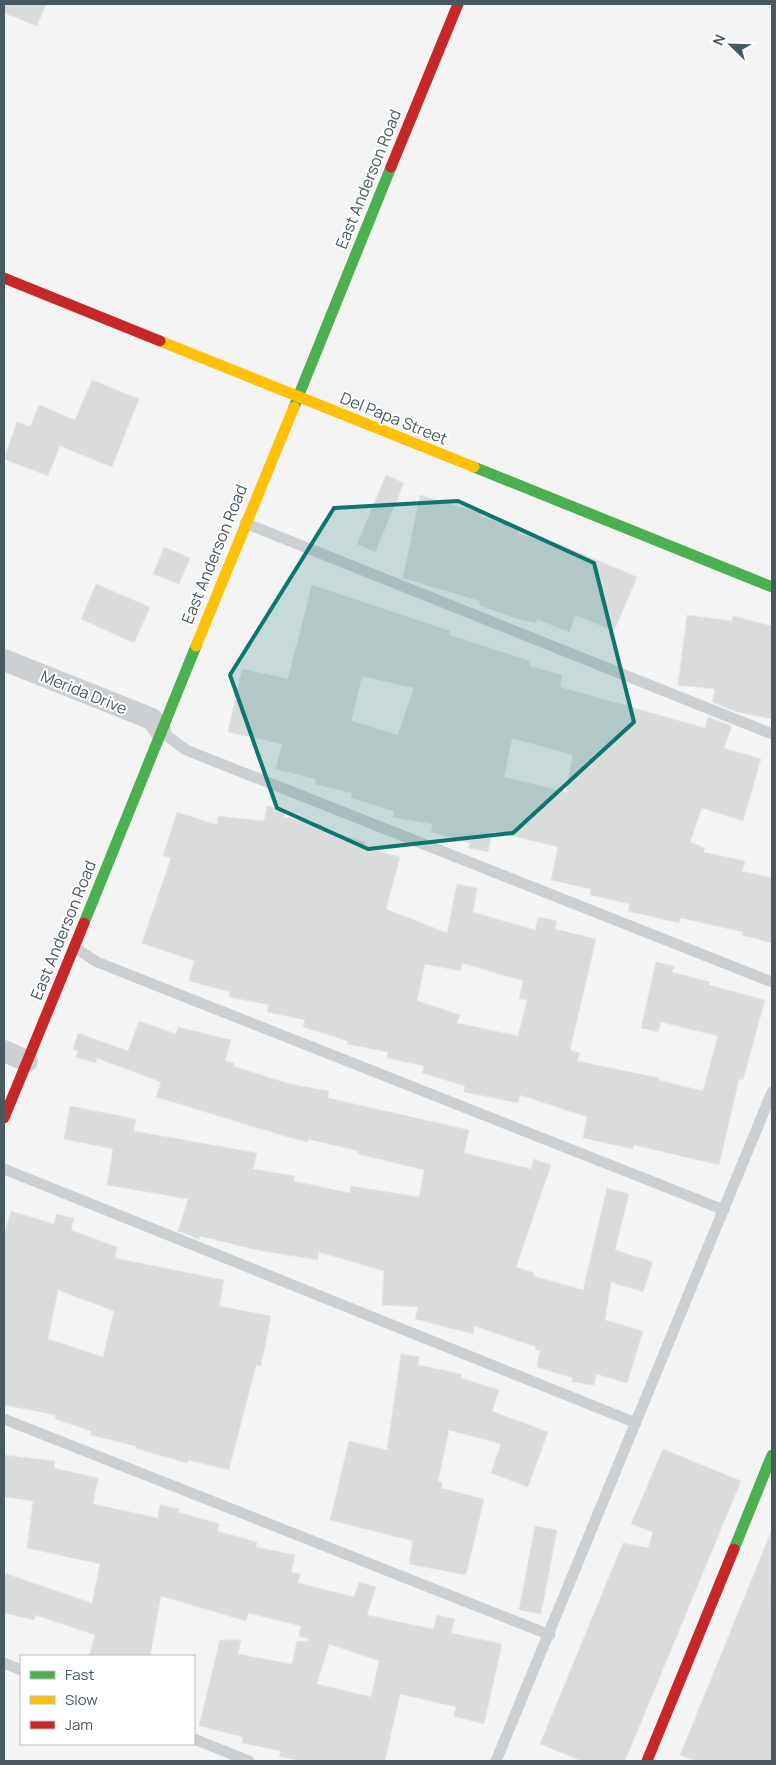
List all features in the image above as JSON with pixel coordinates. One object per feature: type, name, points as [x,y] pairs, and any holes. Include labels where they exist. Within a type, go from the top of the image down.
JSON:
[{"type":"street","name":"East Anderson Road","points":[[4,1118],[244,523],[458,4]]},
{"type":"street","name":"Del Papa Street","points":[[4,278],[772,587]]},
{"type":"street","name":"Merida Drive","points":[[4,660],[152,719],[160,730]]},
{"type":"street","points":[[4,1051],[27,1061]]},
{"type":"street","points":[[647,1761],[772,1455]]},
{"type":"lane","points":[[244,523],[772,734]]},
{"type":"lane","points":[[160,730],[186,750],[772,982]]},
{"type":"lane","points":[[74,947],[97,962],[724,1210]]},
{"type":"lane","points":[[496,1761],[550,1635],[772,1092]]},
{"type":"lane","points":[[4,1169],[636,1423]]},
{"type":"lane","points":[[4,1419],[550,1635]]},
{"type":"lane","points":[[4,1663],[20,1670]]},
{"type":"lane","points":[[195,1739],[249,1761]]},
{"type":"highlighted area","points":[[458,501],[594,563],[634,722],[513,833],[368,849],[277,808],[230,675],[334,508]]},
{"type":"building","points":[[4,4],[46,4],[37,26],[4,13]]},
{"type":"building","points":[[92,380],[139,399],[112,467],[60,446],[48,476],[4,459],[17,422],[30,427],[39,405],[75,420]]},
{"type":"building","points":[[386,475],[404,483],[375,552],[357,544]]},
{"type":"building","points":[[420,495],[481,513],[480,516],[519,528],[518,534],[559,544],[637,577],[614,631],[576,615],[569,632],[537,619],[536,623],[518,619],[479,605],[480,601],[403,578]]},
{"type":"building","points":[[164,547],[190,558],[179,584],[153,574]]},
{"type":"building","points":[[96,584],[150,607],[134,643],[81,619]]},
{"type":"building","points":[[312,585],[450,631],[449,635],[530,661],[529,666],[562,675],[560,687],[705,728],[708,717],[732,726],[724,748],[761,759],[743,821],[702,808],[690,842],[705,848],[703,852],[745,861],[742,871],[772,878],[772,943],[742,935],[743,932],[681,918],[679,923],[628,911],[630,904],[590,895],[591,889],[551,880],[558,847],[493,831],[488,852],[469,848],[470,843],[431,832],[433,824],[393,817],[394,811],[351,798],[352,793],[315,784],[316,779],[276,769],[282,744],[228,732],[242,669],[288,679]],"holes":[[[362,676],[414,688],[398,735],[351,721]],[[512,738],[573,755],[566,792],[504,777]]]},
{"type":"building","points":[[687,615],[732,621],[733,616],[772,626],[772,719],[737,712],[712,702],[715,689],[678,685]]},
{"type":"building","points":[[267,806],[286,810],[284,817],[322,825],[321,829],[365,842],[364,847],[400,857],[386,909],[447,933],[457,884],[477,888],[473,912],[535,930],[538,917],[557,921],[555,929],[596,939],[570,1050],[580,1053],[577,1061],[659,1078],[658,1080],[703,1091],[718,1036],[661,1022],[658,1032],[641,1028],[656,962],[674,966],[672,972],[710,982],[709,985],[765,1000],[743,1080],[739,1079],[719,1165],[634,1145],[633,1149],[583,1138],[587,1117],[520,1095],[518,1103],[464,1092],[465,1086],[422,1073],[424,1066],[387,1058],[388,1052],[347,1044],[348,1041],[303,1027],[305,1020],[267,1012],[269,1005],[229,997],[230,992],[189,981],[194,961],[142,943],[171,858],[163,856],[177,812],[217,825],[218,816],[264,821]],"holes":[[[462,963],[523,981],[519,999],[527,1000],[518,1036],[457,1023],[460,1015],[417,1001],[425,964],[461,971]]]},
{"type":"building","points":[[139,1021],[176,1034],[178,1027],[231,1040],[225,1061],[234,1063],[233,1066],[290,1084],[329,1091],[328,1098],[469,1130],[464,1153],[531,1169],[534,1159],[551,1165],[516,1267],[534,1273],[533,1276],[583,1290],[607,1188],[629,1194],[615,1250],[653,1262],[643,1292],[611,1282],[605,1320],[643,1331],[627,1383],[596,1374],[594,1385],[572,1382],[573,1378],[537,1367],[540,1351],[535,1350],[536,1347],[474,1326],[473,1334],[415,1319],[418,1307],[382,1305],[384,1271],[319,1252],[318,1260],[257,1250],[200,1236],[199,1239],[178,1231],[188,1199],[107,1185],[113,1149],[64,1139],[70,1106],[136,1119],[134,1131],[257,1153],[253,1169],[295,1176],[294,1181],[350,1193],[351,1186],[419,1197],[424,1170],[358,1154],[359,1151],[308,1139],[308,1142],[291,1138],[156,1097],[161,1082],[97,1058],[96,1063],[76,1057],[78,1051],[73,1049],[78,1033],[128,1051]]},
{"type":"building","points":[[11,1211],[54,1224],[56,1214],[74,1218],[71,1230],[117,1247],[115,1258],[224,1280],[219,1306],[271,1316],[261,1366],[256,1365],[229,1470],[188,1460],[187,1463],[135,1448],[136,1446],[90,1435],[91,1431],[55,1419],[56,1415],[4,1405],[4,1234]],"holes":[[[58,1290],[114,1311],[103,1357],[48,1339]]]},
{"type":"building","points":[[401,1354],[419,1357],[418,1365],[462,1374],[461,1378],[499,1390],[492,1411],[548,1432],[528,1487],[491,1473],[501,1444],[449,1430],[438,1481],[442,1482],[441,1488],[484,1499],[466,1575],[409,1564],[413,1541],[330,1520],[349,1441],[387,1450]]},
{"type":"building","points":[[663,1449],[741,1481],[625,1761],[582,1761],[540,1744],[623,1543],[648,1548],[653,1532],[631,1524]]},
{"type":"building","points":[[4,1455],[55,1461],[54,1468],[98,1478],[93,1504],[158,1518],[160,1505],[179,1509],[178,1512],[219,1524],[217,1531],[257,1542],[256,1547],[295,1555],[291,1572],[300,1574],[298,1583],[354,1597],[359,1582],[376,1587],[367,1615],[433,1629],[437,1615],[455,1619],[451,1633],[502,1644],[484,1724],[454,1716],[456,1707],[400,1694],[385,1761],[299,1761],[279,1756],[281,1751],[242,1743],[243,1737],[199,1726],[220,1640],[241,1640],[238,1654],[292,1664],[297,1641],[308,1641],[308,1639],[299,1636],[301,1626],[248,1613],[246,1621],[161,1596],[150,1655],[89,1655],[95,1635],[35,1615],[34,1620],[4,1613],[4,1573],[92,1603],[100,1564],[27,1548],[33,1501],[4,1497]],"holes":[[[329,1644],[379,1661],[371,1697],[317,1684]]]},
{"type":"building","points":[[535,1526],[557,1530],[541,1614],[519,1610]]},
{"type":"building","points":[[771,1532],[772,1761],[695,1761],[680,1755]]},
{"type":"traffic: fast","points":[[294,407],[391,167]]},
{"type":"traffic: fast","points":[[474,467],[772,587]]},
{"type":"traffic: fast","points":[[84,923],[196,646]]},
{"type":"traffic: fast","points":[[734,1549],[772,1455]]},
{"type":"traffic: slow","points":[[160,341],[474,467]]},
{"type":"traffic: slow","points":[[196,646],[294,407]]},
{"type":"traffic: jam","points":[[391,167],[458,4]]},
{"type":"traffic: jam","points":[[4,278],[160,341]]},
{"type":"traffic: jam","points":[[4,1118],[84,923]]},
{"type":"traffic: jam","points":[[647,1761],[734,1549]]}]
